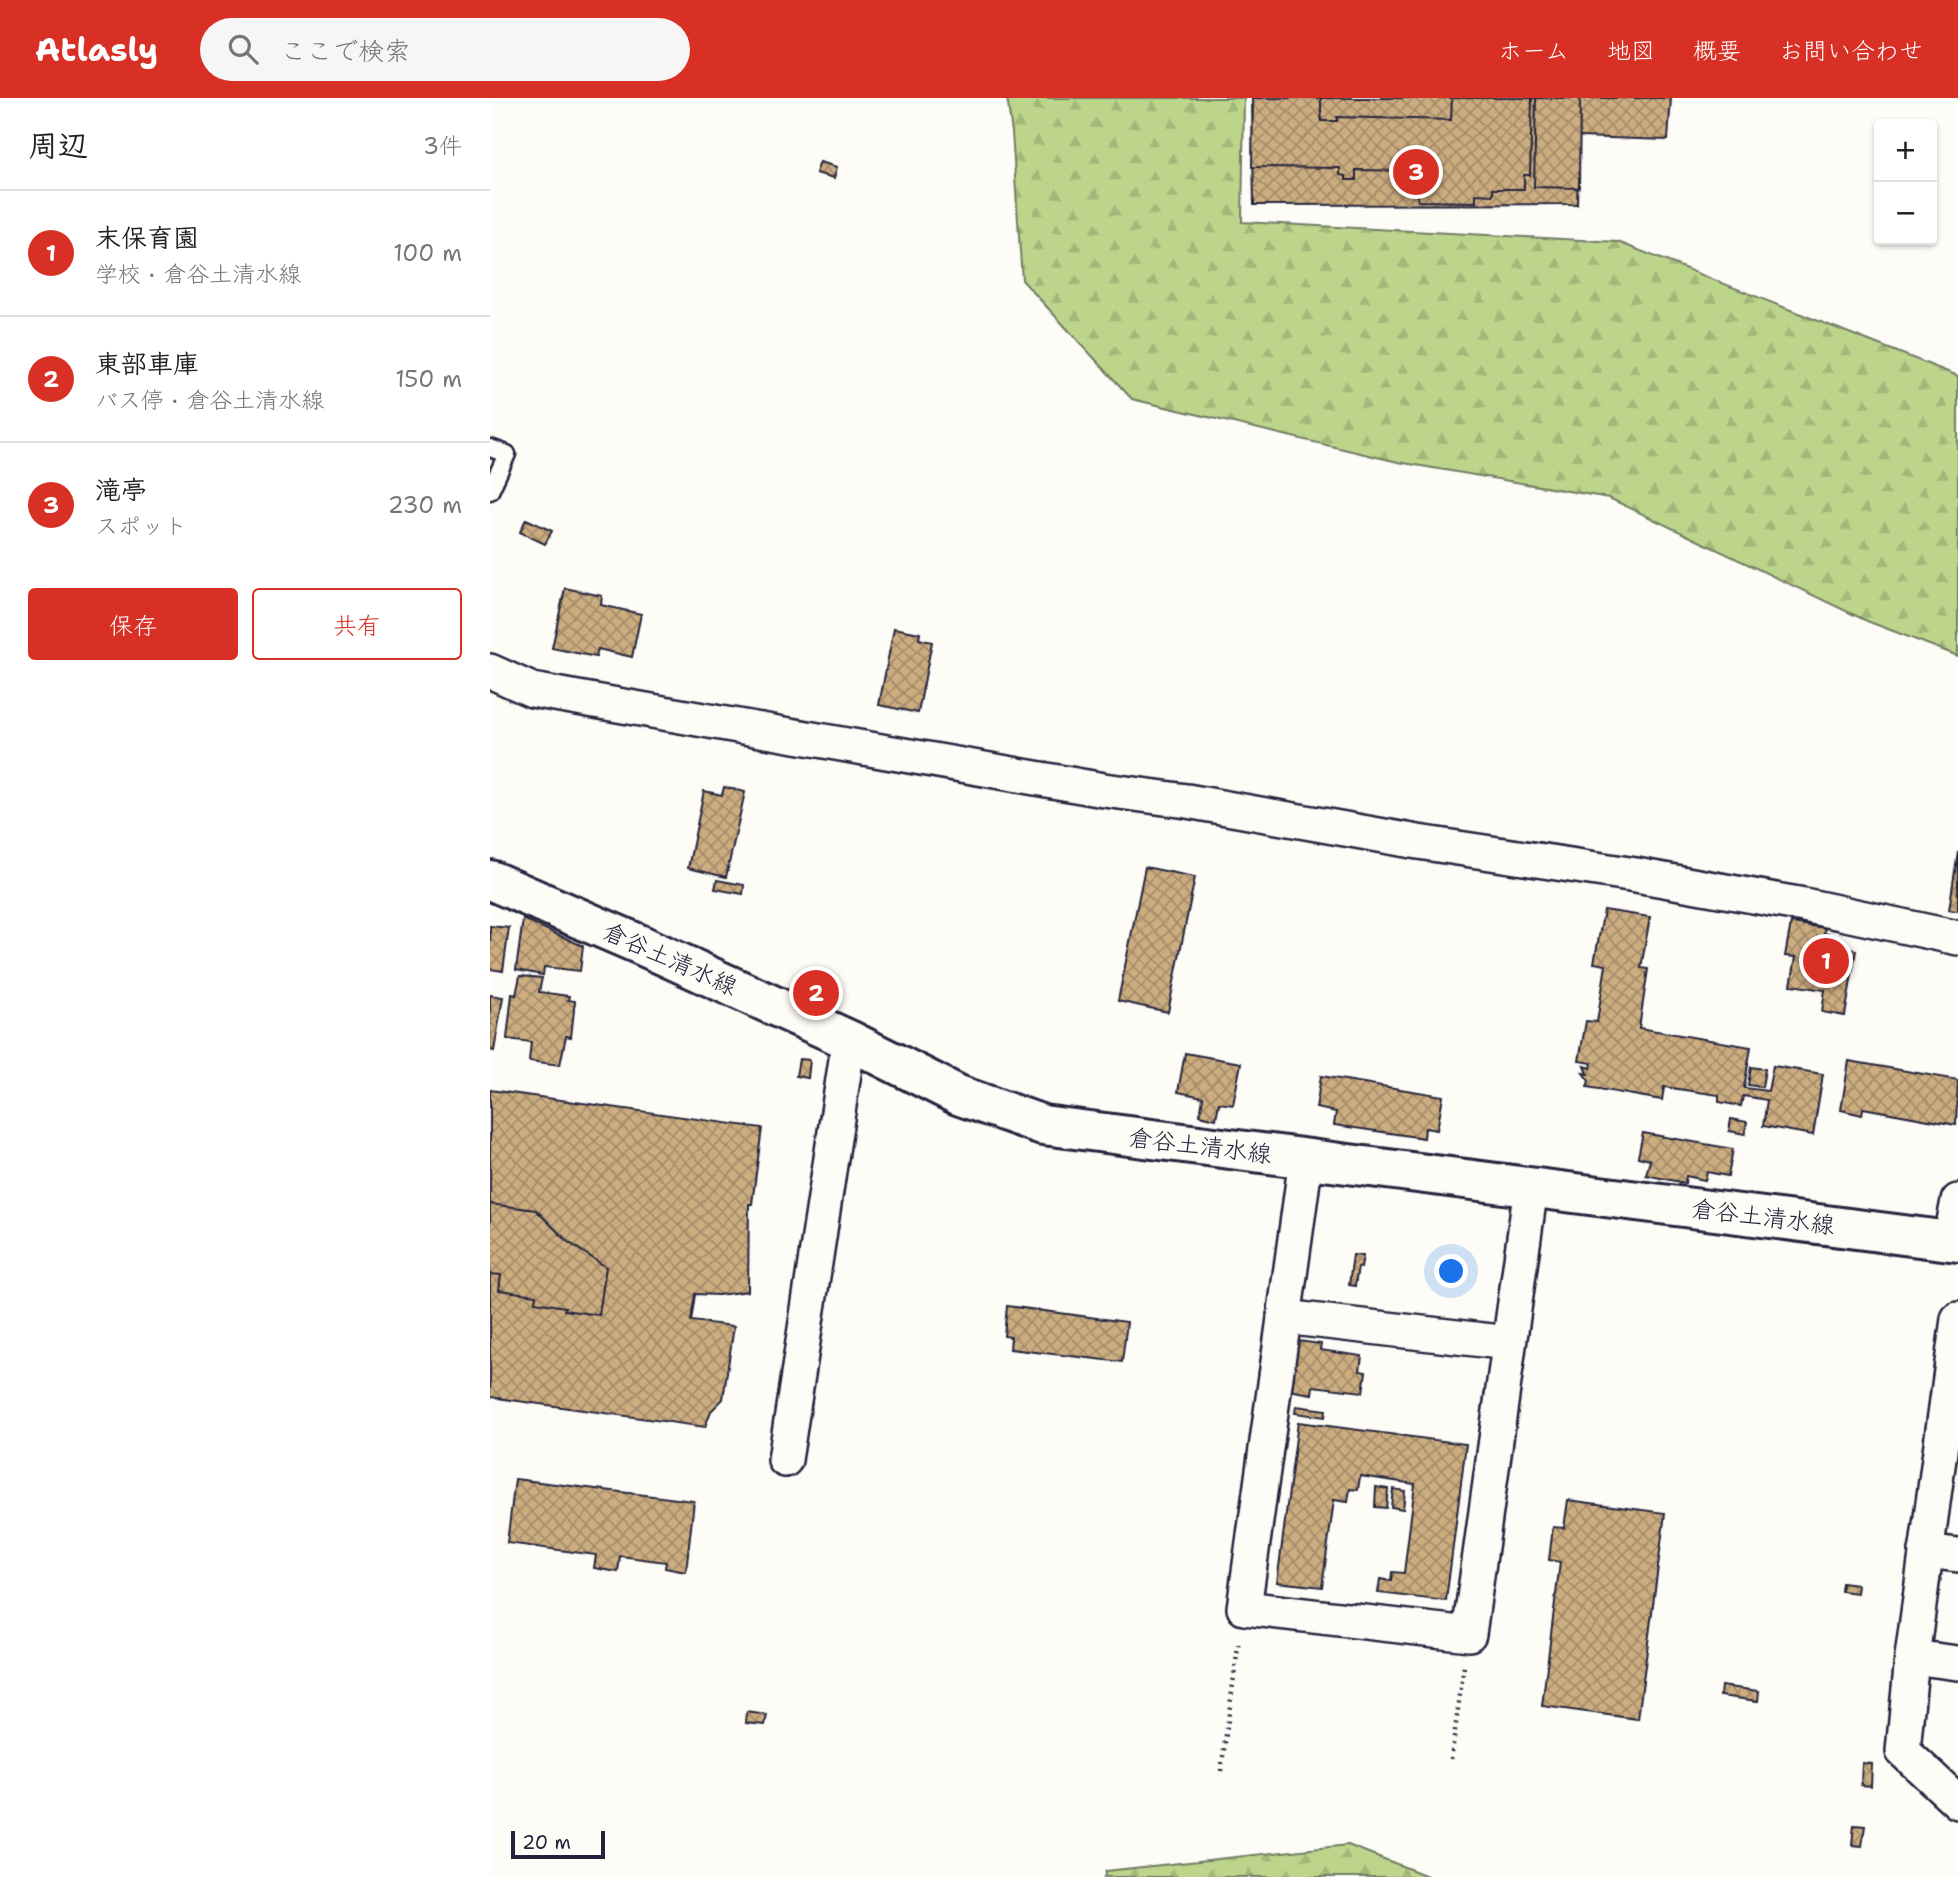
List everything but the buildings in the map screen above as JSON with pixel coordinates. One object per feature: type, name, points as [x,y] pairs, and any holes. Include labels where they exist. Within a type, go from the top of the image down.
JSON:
[{"type":"main road","name":"倉谷土清水線","points":[[490,880],[849,1040],[958,1095],[1043,1125],[1954,1242]]},
{"type":"street","points":[[490,671],[532,690],[1104,790],[1187,801],[1418,842],[1636,875],[1804,905],[1958,938]]},
{"type":"street","points":[[785,1460],[849,1040]]},
{"type":"street","points":[[1306,1159],[1244,1608],[1469,1634],[1531,1187]]},
{"type":"street","points":[[1954,1242],[1958,1201]]},
{"type":"street","points":[[1284,1317],[1509,1342]]},
{"type":"street","points":[[1958,1319],[1942,1553],[1912,1657],[1903,1751],[1958,1802]]},
{"type":"street","points":[[1912,1657],[1958,1663]]},
{"type":"lane","points":[[490,448],[507,454],[490,491]]},
{"type":"path","points":[[1220,1771],[1244,1608]]},
{"type":"path","points":[[1451,1759],[1469,1634]]},
{"type":"green space","points":[[1007,98],[1244,98],[1242,222],[1618,242],[1958,376],[1958,656],[1867,621],[1609,498],[1398,462],[1132,399],[1022,280],[1012,132]]},
{"type":"green space","points":[[1348,1845],[1430,1877],[1104,1877],[1106,1871]]},
{"type":"place","name":"滝亭","points":[[1416,172]]},
{"type":"place","name":"末保育園","points":[[1826,961]]},
{"type":"place","name":"東部車庫","points":[[816,993]]}]
